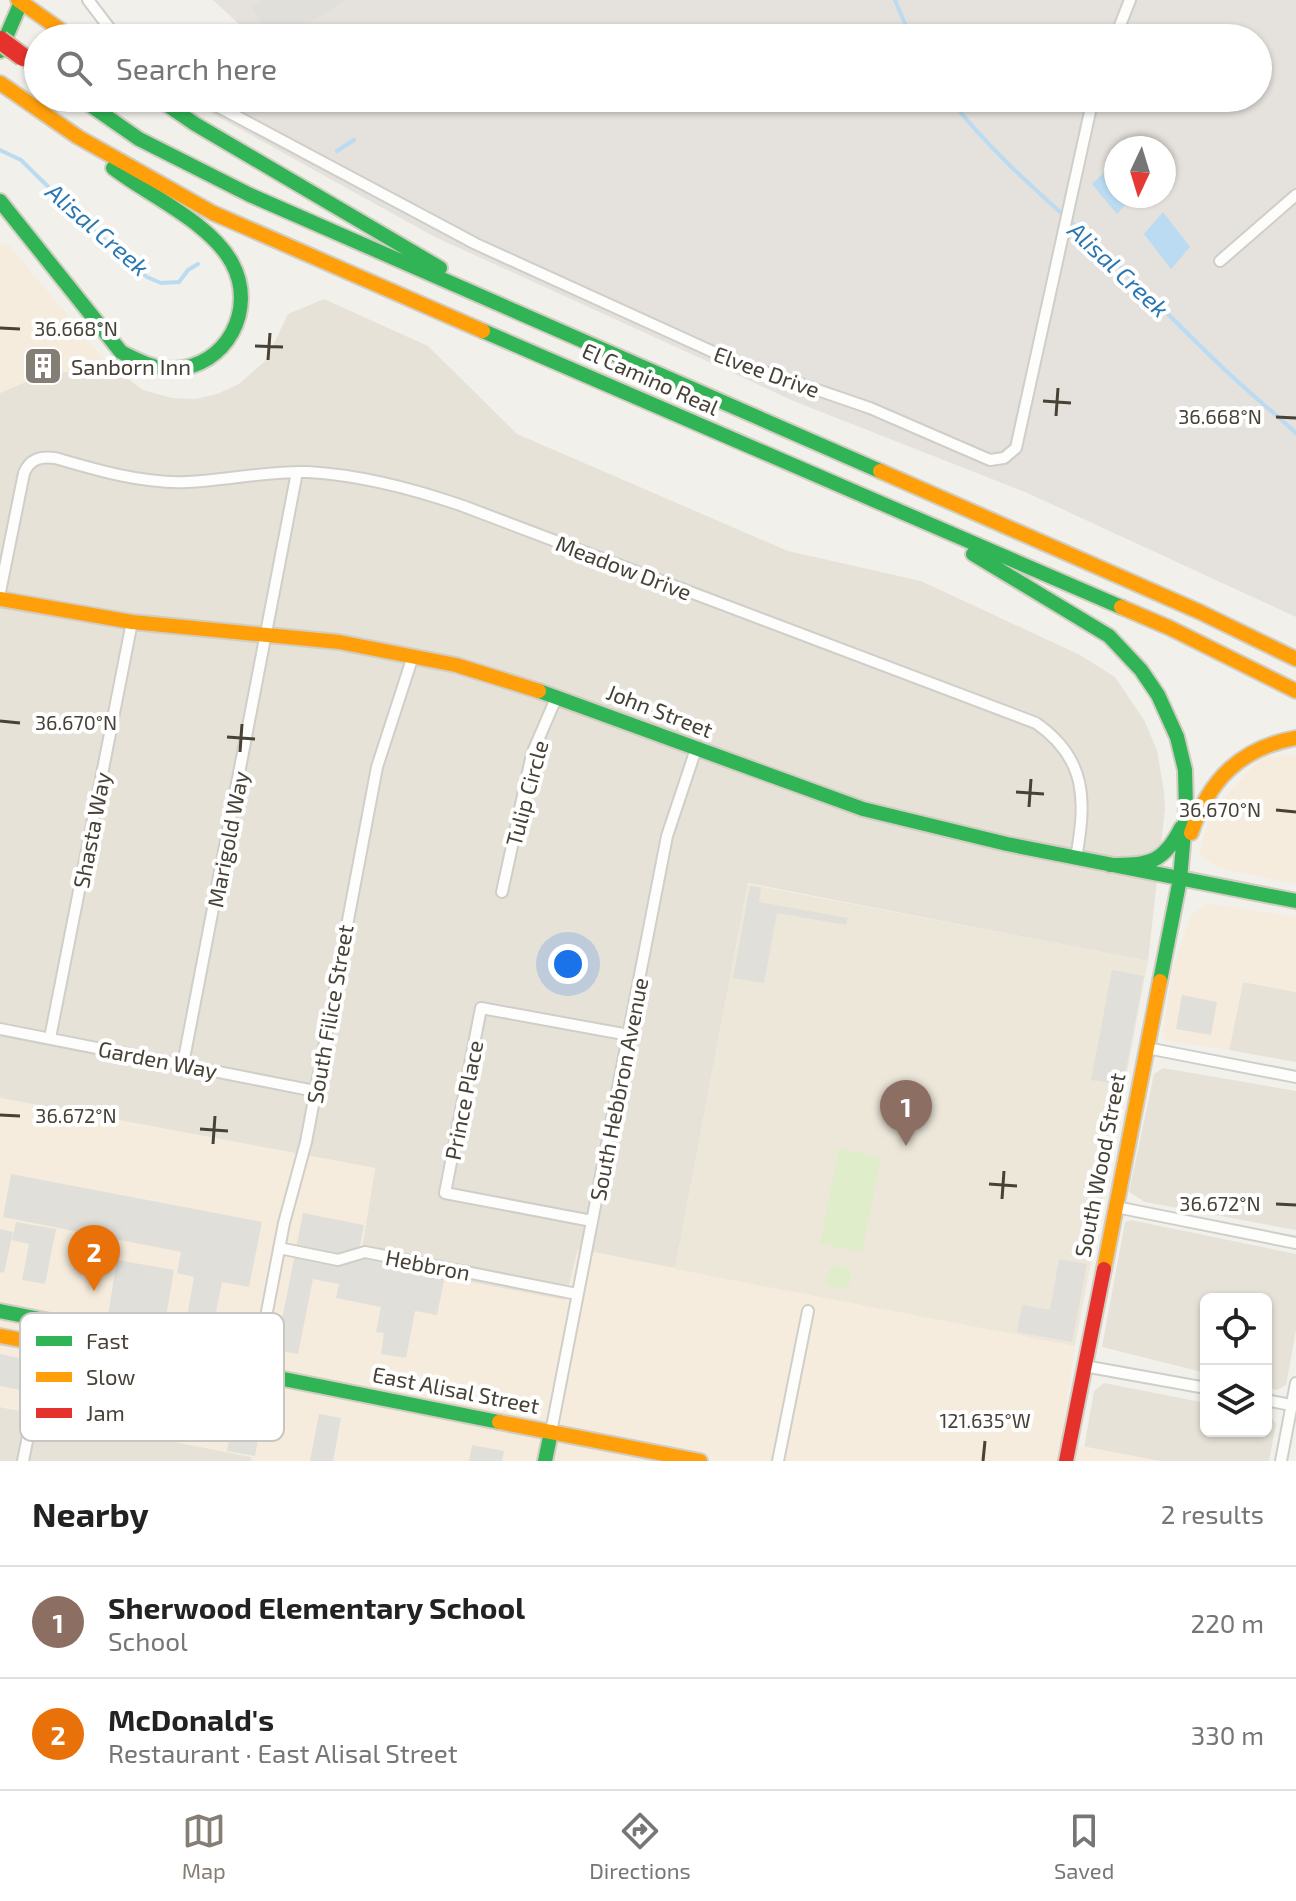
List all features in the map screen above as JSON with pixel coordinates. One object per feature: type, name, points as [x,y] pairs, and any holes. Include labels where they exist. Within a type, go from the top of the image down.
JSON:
[{"type":"main road","points":[[0,51],[20,1],[52,24]]},
{"type":"main road","points":[[0,40],[24,58]]},
{"type":"main road","name":"El Camino Real","points":[[5,86],[24,99]]},
{"type":"main road","name":"El Camino Real","points":[[42,112],[78,137],[213,213],[1170,628],[1296,691]]},
{"type":"main road","name":"El Camino Real","points":[[100,112],[139,139],[250,195],[1200,612],[1296,659]]},
{"type":"main road","points":[[177,112],[427,259],[472,291]]},
{"type":"main road","points":[[0,201],[115,346],[128,357],[152,368],[169,370],[195,365],[217,352],[234,331],[242,302],[240,282],[232,263],[209,236],[119,173],[78,137]]},
{"type":"main road","points":[[918,521],[1109,636],[1141,670],[1158,695],[1177,737],[1185,770],[1186,810],[1180,879]]},
{"type":"main road","name":"John Street","points":[[0,599],[132,622],[339,642],[456,665],[557,696],[863,809],[1076,858],[1296,901]]},
{"type":"main road","points":[[1180,879],[1197,811],[1210,791],[1225,774],[1265,745],[1296,738]]},
{"type":"main road","points":[[1110,865],[1147,864],[1161,859],[1176,838],[1186,810]]},
{"type":"main road","name":"South Wood Street","points":[[1066,1461],[1180,879]]},
{"type":"main road","name":"East Alisal Street","points":[[0,1311],[20,1315]]},
{"type":"main road","name":"East Alisal Street","points":[[0,1336],[20,1340]]},
{"type":"main road","name":"East Alisal Street","points":[[284,1380],[700,1461]]},
{"type":"main road","points":[[545,1461],[551,1432]]},
{"type":"street","points":[[88,0],[106,24]]},
{"type":"street","points":[[1121,24],[1130,0]]},
{"type":"street","name":"Elvee Drive","points":[[228,112],[476,244],[733,361],[870,408],[990,460],[1004,458],[1016,448],[1090,112]]},
{"type":"street","points":[[1220,261],[1296,195]]},
{"type":"street","name":"Meadow Drive","points":[[0,592],[24,473],[34,459],[49,457],[177,482],[297,472],[366,481],[424,494],[1025,717],[1052,735],[1077,773],[1083,809],[1076,858]]},
{"type":"street","name":"Marigold Way","points":[[183,1064],[297,472]]},
{"type":"street","name":"Shasta Way","points":[[50,1038],[132,622]]},
{"type":"street","name":"South Filice Street","points":[[267,1313],[279,1248],[306,1142],[377,767],[413,656]]},
{"type":"street","name":"Tulip Circle","points":[[502,892],[532,754],[557,696]]},
{"type":"street","name":"South Hebbron Avenue","points":[[551,1432],[670,823],[696,749]]},
{"type":"street","name":"Prince Place","points":[[592,1221],[445,1193],[481,1008],[629,1035]]},
{"type":"street","name":"Garden Way","points":[[0,1029],[315,1091]]},
{"type":"street","points":[[1147,1048],[1296,1077]]},
{"type":"street","points":[[1116,1207],[1296,1243]]},
{"type":"street","name":"Hebbron","points":[[279,1248],[338,1260],[365,1252],[577,1294]]},
{"type":"street","points":[[778,1461],[808,1311]]},
{"type":"street","points":[[1084,1366],[1200,1387]]},
{"type":"street","points":[[1281,1461],[1296,1383]]},
{"type":"street","points":[[1272,1401],[1294,1406]]},
{"type":"street","points":[[23,1461],[27,1441]]},
{"type":"shaded area","points":[[213,0],[1296,0],[1296,617],[1025,492],[796,402],[435,237],[209,112],[1272,112],[1272,24],[239,24]]},
{"type":"shaded area","points":[[263,0],[346,0],[307,24],[261,24],[251,7]]},
{"type":"shaded area","points":[[0,244],[10,246],[107,363],[32,379],[0,393]]},
{"type":"shaded area","points":[[324,299],[428,346],[517,434],[788,551],[921,581],[1080,655],[1115,677],[1144,720],[1157,750],[1164,792],[1165,809],[1148,961],[748,883],[675,1269],[578,1249],[566,1301],[360,1261],[375,1168],[0,1098],[0,393],[32,379],[107,363],[143,390],[172,398],[196,399],[217,394],[239,384],[266,360],[288,314]]},
{"type":"shaded area","points":[[1296,755],[1296,884],[1219,868],[1199,855],[1210,814],[1261,757]]},
{"type":"shaded area","points":[[748,884],[1148,961],[1075,1346],[675,1269]]},
{"type":"shaded area","points":[[750,886],[761,888],[759,902],[848,918],[846,925],[777,913],[764,983],[733,978]]},
{"type":"shaded area","points":[[1207,903],[1296,917],[1296,992],[1243,982],[1229,1050],[1166,1041],[1163,1031],[1172,970],[1191,915]]},
{"type":"shaded area","points":[[1112,970],[1144,976],[1123,1085],[1091,1080]]},
{"type":"shaded area","points":[[1243,982],[1296,992],[1296,1062],[1229,1050]]},
{"type":"shaded area","points":[[1182,995],[1217,1002],[1211,1035],[1176,1029]]},
{"type":"shaded area","points":[[1163,1068],[1296,1091],[1296,1230],[1145,1202],[1129,1192],[1154,1074]]},
{"type":"shaded area","points":[[0,1098],[375,1168],[360,1261],[565,1300],[578,1249],[1075,1346],[1061,1442],[1160,1461],[252,1461],[251,1457],[171,1441],[284,1441],[284,1313],[20,1313],[20,1411],[0,1407]]},
{"type":"shaded area","points":[[11,1174],[262,1222],[249,1287],[222,1282],[216,1313],[188,1313],[194,1277],[177,1273],[181,1252],[3,1217]]},
{"type":"shaded area","points":[[303,1213],[364,1225],[360,1245],[354,1253],[446,1271],[437,1315],[415,1311],[406,1358],[381,1354],[384,1333],[376,1332],[381,1307],[336,1298],[339,1284],[313,1279],[298,1354],[284,1351],[283,1313]]},
{"type":"shaded area","points":[[1131,1220],[1296,1254],[1296,1330],[1286,1385],[1277,1390],[1272,1389],[1272,1293],[1200,1293],[1200,1372],[1102,1347],[1125,1222]]},
{"type":"shaded area","points":[[16,1222],[56,1229],[45,1284],[22,1280],[29,1244],[12,1240]]},
{"type":"shaded area","points":[[0,1229],[13,1232],[4,1273],[0,1272]]},
{"type":"shaded area","points":[[1059,1259],[1087,1264],[1072,1342],[1017,1332],[1022,1305],[1050,1310]]},
{"type":"shaded area","points":[[117,1260],[174,1270],[167,1313],[108,1313]]},
{"type":"shaded area","points":[[0,1354],[20,1358],[20,1390],[0,1386]]},
{"type":"shaded area","points":[[1104,1383],[1200,1402],[1200,1437],[1272,1437],[1272,1419],[1276,1424],[1269,1461],[1160,1461],[1084,1448],[1094,1391]]},
{"type":"shaded area","points":[[0,1407],[20,1411],[20,1441],[171,1441],[251,1457],[252,1461],[0,1461]]},
{"type":"shaded area","points":[[319,1414],[341,1418],[333,1461],[310,1461]]},
{"type":"shaded area","points":[[229,1441],[258,1441],[255,1456],[227,1451]]},
{"type":"shaded area","points":[[472,1445],[504,1451],[502,1461],[469,1461]]},
{"type":"green space","points":[[839,1148],[881,1158],[862,1252],[820,1244]]},
{"type":"green space","points":[[839,1265],[848,1268],[851,1277],[848,1286],[839,1289],[830,1286],[827,1277],[830,1268]]},
{"type":"water","points":[[1104,173],[1104,198],[1092,184]]},
{"type":"water","points":[[1163,212],[1190,247],[1171,269],[1144,234]]},
{"type":"waterway","name":"Alisal Creek","points":[[895,0],[905,24]]},
{"type":"waterway","name":"Alisal Creek","points":[[961,112],[1007,163],[1296,433]]},
{"type":"waterway","name":"Alisal Creek","points":[[337,151],[354,140]]},
{"type":"waterway","name":"Alisal Creek","points":[[0,150],[21,160],[147,277],[161,283],[179,282],[188,270],[198,264]]},
{"type":"traffic: fast","points":[[0,51],[22,0]]},
{"type":"traffic: fast","points":[[100,112],[139,139],[250,195],[880,471]]},
{"type":"traffic: fast","points":[[177,112],[440,268]]},
{"type":"traffic: fast","points":[[0,201],[121,352],[159,367],[173,369],[192,366],[222,347],[239,316],[239,281],[232,263],[222,248],[194,222],[113,168]]},
{"type":"traffic: fast","points":[[483,331],[1121,607]]},
{"type":"traffic: fast","points":[[973,554],[1109,636],[1141,670],[1158,695],[1177,737],[1185,770],[1186,810],[1180,879]]},
{"type":"traffic: fast","points":[[539,691],[863,809],[1007,844],[1296,901]]},
{"type":"traffic: fast","points":[[1110,865],[1144,863],[1161,856],[1181,828]]},
{"type":"traffic: fast","points":[[1160,981],[1180,879]]},
{"type":"traffic: fast","points":[[0,1311],[20,1315]]},
{"type":"traffic: fast","points":[[284,1379],[499,1422]]},
{"type":"traffic: fast","points":[[545,1461],[551,1432]]},
{"type":"traffic: slow","points":[[18,0],[52,24]]},
{"type":"traffic: slow","points":[[0,83],[24,100]]},
{"type":"traffic: slow","points":[[42,112],[78,137],[213,213],[483,331]]},
{"type":"traffic: slow","points":[[880,471],[1200,612],[1296,659]]},
{"type":"traffic: slow","points":[[0,599],[132,622],[339,642],[456,665],[539,691]]},
{"type":"traffic: slow","points":[[1121,607],[1296,691]]},
{"type":"traffic: slow","points":[[1191,833],[1207,797],[1229,769],[1258,750],[1296,738]]},
{"type":"traffic: slow","points":[[1104,1269],[1160,981]]},
{"type":"traffic: slow","points":[[0,1336],[20,1340]]},
{"type":"traffic: slow","points":[[499,1422],[700,1461]]},
{"type":"traffic: jam","points":[[0,40],[23,57]]},
{"type":"traffic: jam","points":[[1066,1461],[1104,1269]]},
{"type":"place","name":"Sanborn Inn","points":[[43,366]]},
{"type":"place","name":"Sherwood Elementary School","points":[[906,1146]]},
{"type":"place","name":"McDonald's","points":[[94,1291]]}]
